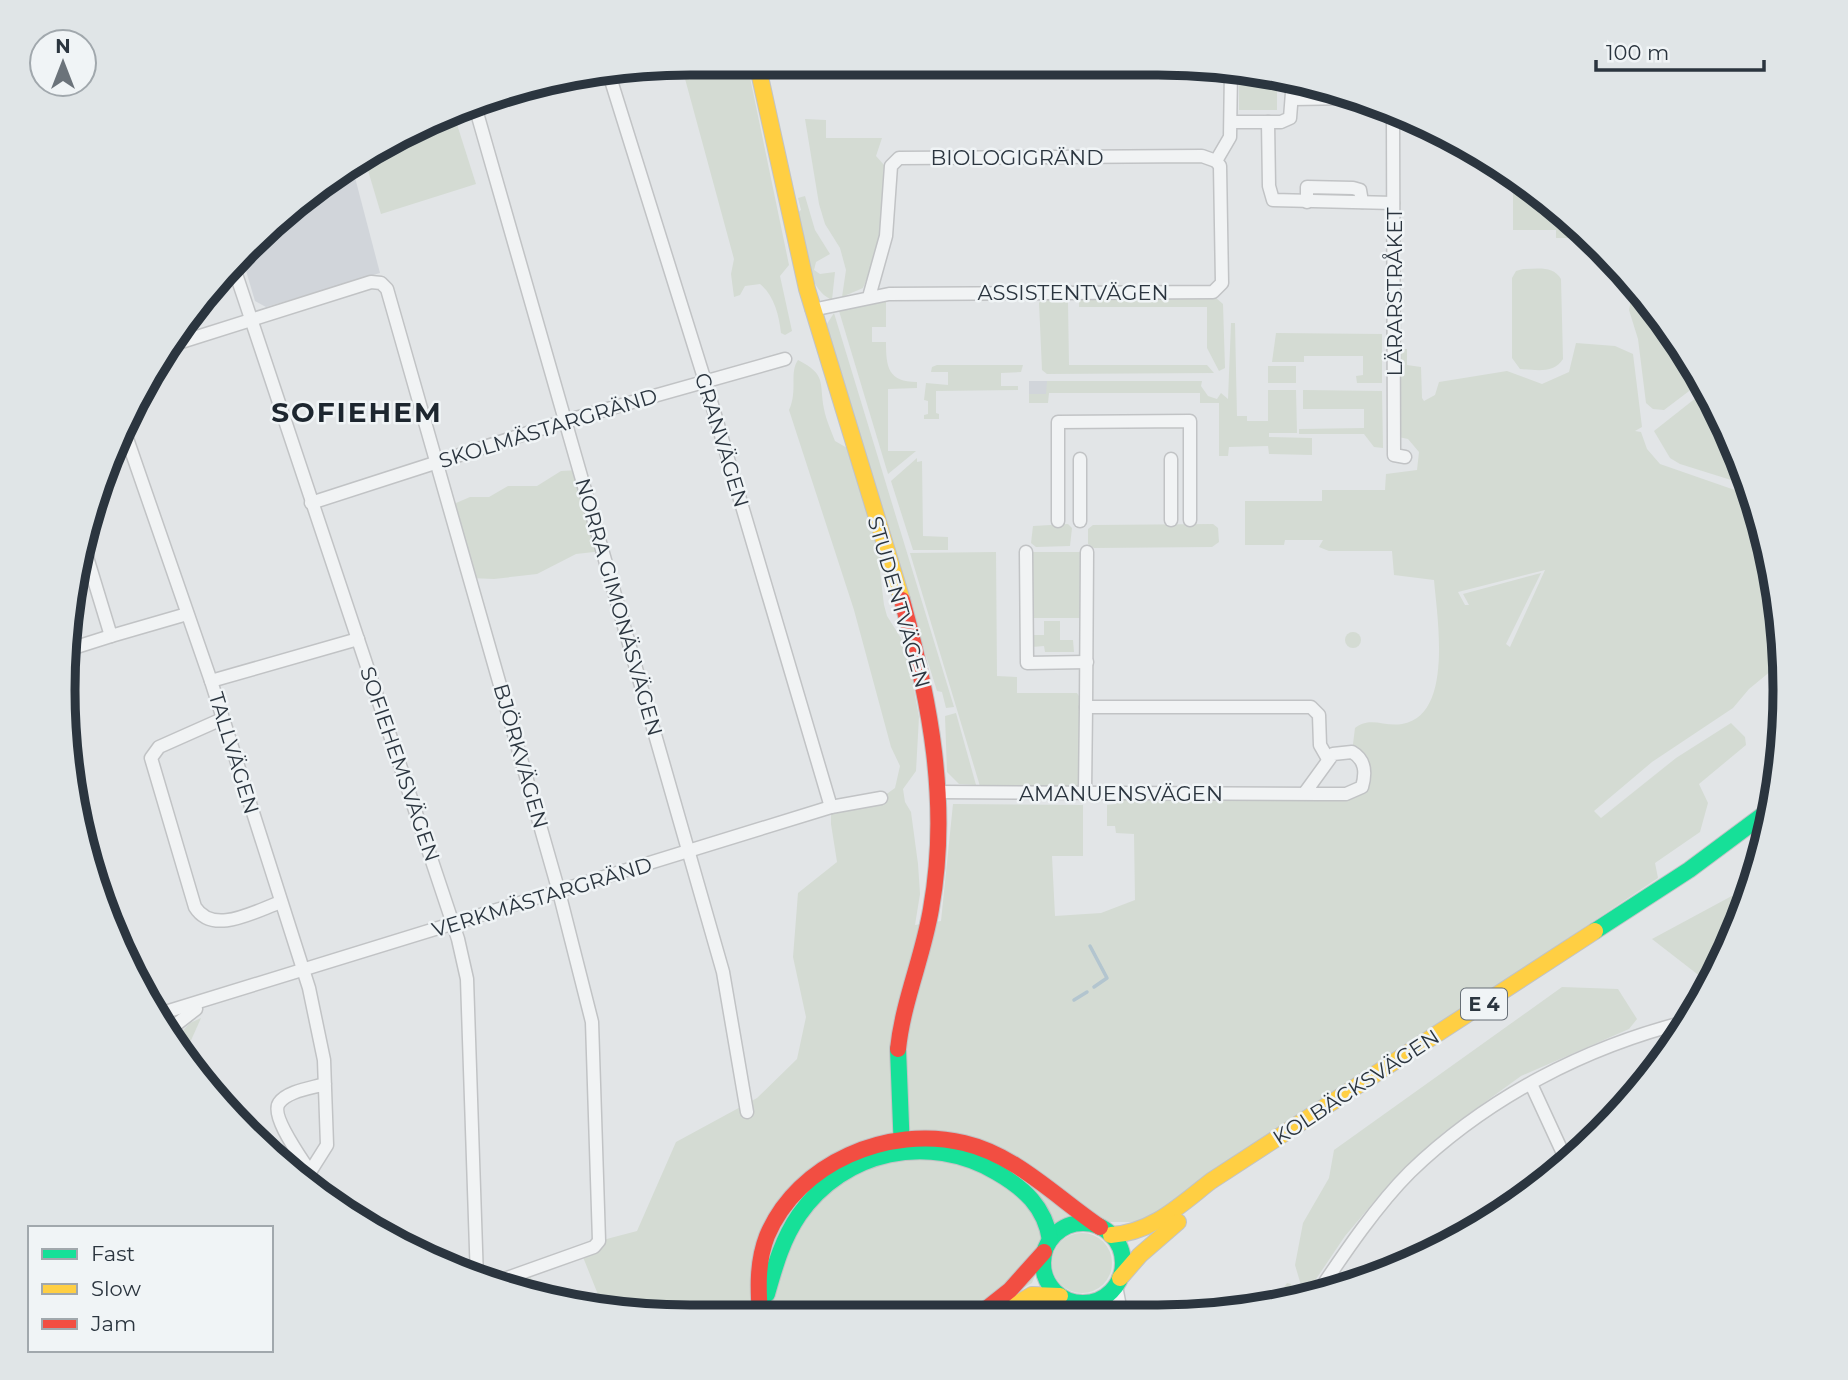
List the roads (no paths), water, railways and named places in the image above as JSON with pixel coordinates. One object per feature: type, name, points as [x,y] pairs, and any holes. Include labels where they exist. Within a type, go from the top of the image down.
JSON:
[{"type":"main road","name":"STUDENTVÄGEN","points":[[760,75],[812,310],[915,651],[930,712],[938,792],[933,901],[897,1054],[902,1144]]},
{"type":"main road","name":"KOLBÄCKSVÄGEN","points":[[1105,1231],[1129,1235],[1150,1227],[1222,1174],[1689,870],[1759,818]]},
{"type":"main road","name":"KOLBÄCKSVÄGEN","points":[[1118,1282],[1159,1237],[1223,1190],[1635,922],[1754,839]]},
{"type":"main road","points":[[764,1305],[782,1239],[805,1203],[828,1181],[852,1166],[902,1144],[940,1138],[983,1149],[1007,1161],[1105,1231],[1119,1246],[1123,1260],[1118,1282]]},
{"type":"main road","points":[[902,1144],[945,1152],[994,1169],[1020,1187],[1039,1207],[1049,1230],[1043,1269],[1049,1285],[1064,1298]]},
{"type":"main road","name":"E 4","points":[[991,1305],[1010,1290],[1062,1229],[1077,1224],[1105,1231]]},
{"type":"main road","name":"E 4","points":[[1014,1305],[1032,1294],[1087,1303],[1100,1299],[1118,1282]]},
{"type":"street","points":[[1216,161],[1227,144],[1232,122],[1231,80]]},
{"type":"street","name":"GRANVÄGEN","points":[[611,81],[705,381],[831,807]]},
{"type":"street","points":[[1232,122],[1268,122],[1290,118],[1293,90]]},
{"type":"street","points":[[1293,99],[1325,98]]},
{"type":"street","name":"NORRA GIMONÄSVÄGEN","points":[[477,114],[723,972],[747,1112]]},
{"type":"street","points":[[1268,122],[1270,195],[1278,202],[1394,203]]},
{"type":"street","name":"LÄRARSTRÅKET","points":[[1394,122],[1394,455],[1405,457]]},
{"type":"street","name":"BIOLOGIGRÄND","points":[[869,297],[886,236],[891,166],[899,158],[1202,156],[1216,161]]},
{"type":"street","name":"ASSISTENTVÄGEN","points":[[812,310],[869,297],[955,292],[1213,292],[1222,283],[1221,173],[1216,161]]},
{"type":"street","name":"SOFIEHEMSVÄGEN","points":[[236,276],[454,925],[467,979],[477,1266]]},
{"type":"street","name":"BJÖRKVÄGEN","points":[[250,320],[371,282],[381,283],[387,289],[559,892],[592,1022],[598,1241],[594,1247],[509,1277]]},
{"type":"street","points":[[184,341],[250,320]]},
{"type":"street","name":"SKOLMÄSTARGRÄND","points":[[312,503],[565,421],[785,359]]},
{"type":"street","points":[[1058,521],[1058,422],[1190,421],[1190,520]]},
{"type":"street","name":"TALLVÄGEN","points":[[128,442],[211,681],[304,971],[322,1047],[325,1084],[327,1145],[310,1171],[279,1121],[277,1109],[279,1103],[289,1095],[325,1084]]},
{"type":"street","points":[[1080,459],[1080,521]]},
{"type":"street","points":[[1171,459],[1171,520]]},
{"type":"street","points":[[1026,552],[1027,663],[1087,662]]},
{"type":"street","points":[[1085,793],[1087,552]]},
{"type":"street","points":[[89,563],[111,636]]},
{"type":"street","points":[[77,647],[187,614]]},
{"type":"street","points":[[211,681],[358,639]]},
{"type":"street","points":[[1086,707],[1311,707],[1319,715],[1320,745],[1328,759],[1304,794]]},
{"type":"street","points":[[222,719],[159,747],[152,758],[195,907],[204,919],[216,922],[281,902]]},
{"type":"street","name":"AMANUENSVÄGEN","points":[[938,792],[1346,794],[1362,787],[1364,766],[1358,755],[1339,752],[1328,759]]},
{"type":"street","name":"VERKMÄSTARGRÄND","points":[[167,1012],[831,807],[881,798]]},
{"type":"street","name":"VERKMÄSTARGRÄND","points":[[175,1025],[204,1002]]},
{"type":"street","points":[[1327,1281],[1408,1174],[1465,1126],[1531,1084],[1594,1051],[1672,1026]]},
{"type":"street","points":[[1531,1084],[1563,1152]]},
{"type":"street","points":[[1118,1282],[1120,1305]]},
{"type":"street","points":[[1064,1298],[1073,1305]]},
{"type":"waterway","points":[[1090,946],[1107,978],[1094,987]]},
{"type":"waterway","points":[[1074,1000],[1087,992]]},
{"type":"district","name":"SOFIEHEM","points":[[357,412]]}]
